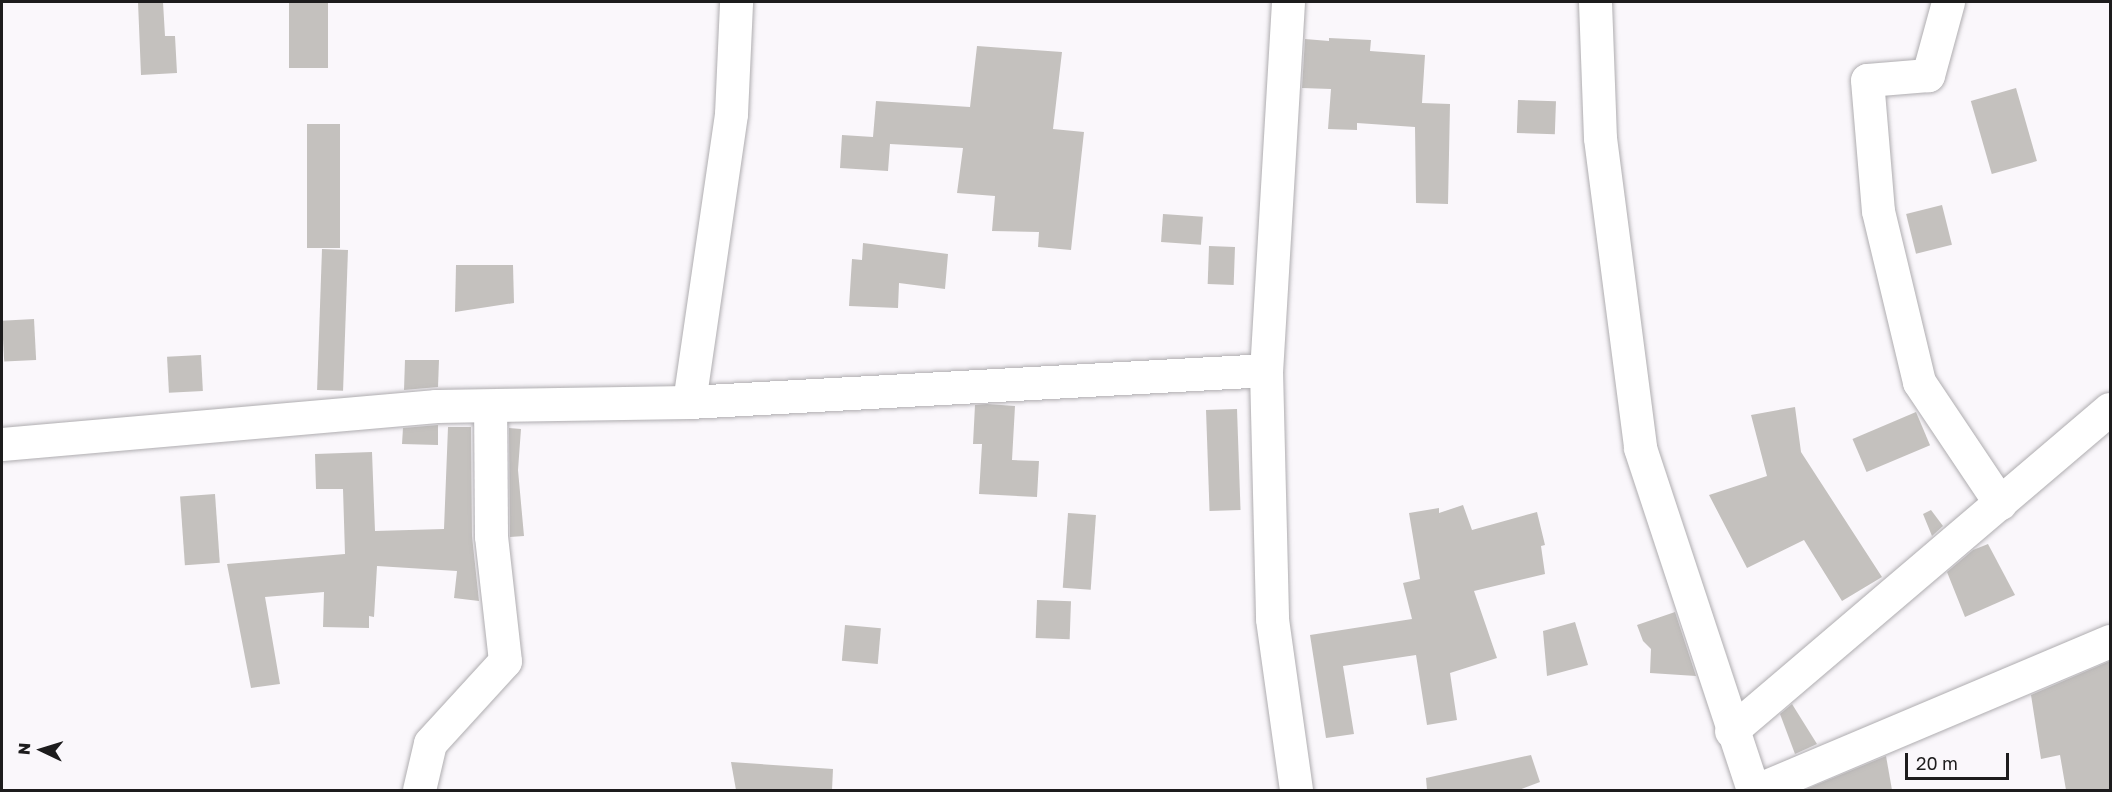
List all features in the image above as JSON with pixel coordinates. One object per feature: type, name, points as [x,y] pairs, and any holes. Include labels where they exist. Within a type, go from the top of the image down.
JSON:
[{"type":"street","points":[[689,402],[731,114],[736,2]]},
{"type":"street","points":[[1288,2],[1266,370],[1272,619],[1296,790]]},
{"type":"street","points":[[1595,2],[1600,138],[1640,448],[1731,731],[1755,790],[2110,641]]},
{"type":"street","points":[[1948,2],[1928,75],[1867,80],[1878,211],[1919,382],[2000,503]]},
{"type":"street","points":[[2,444],[436,406],[689,402],[1266,370]]},
{"type":"street","points":[[419,790],[430,742],[505,661],[491,536],[490,406]]},
{"type":"street","points":[[1731,731],[2110,409]]},
{"type":"building","points":[[138,2],[163,2],[165,36],[175,36],[177,73],[141,75]]},
{"type":"building","points":[[289,2],[328,2],[328,68],[289,68]]},
{"type":"building","points":[[1329,38],[1371,40],[1370,51],[1425,55],[1422,103],[1450,104],[1448,204],[1416,203],[1415,127],[1357,123],[1357,130],[1328,129],[1331,89],[1302,88],[1305,39],[1329,41]]},
{"type":"building","points":[[977,46],[1062,52],[1053,129],[1084,132],[1071,250],[1038,247],[1039,232],[992,231],[995,196],[957,193],[963,148],[890,144],[888,171],[840,168],[842,135],[873,137],[876,101],[970,107]]},
{"type":"building","points":[[2016,88],[2037,161],[1992,174],[1971,101]]},
{"type":"building","points":[[1518,100],[1556,101],[1555,134],[1517,133]]},
{"type":"building","points":[[307,124],[340,124],[340,248],[307,248]]},
{"type":"building","points":[[1942,205],[1952,245],[1916,254],[1906,214]]},
{"type":"building","points":[[1163,214],[1203,217],[1201,245],[1161,242]]},
{"type":"building","points":[[863,243],[948,254],[945,289],[899,283],[898,308],[849,306],[852,259],[862,260]]},
{"type":"building","points":[[1209,246],[1235,247],[1234,285],[1208,284]]},
{"type":"building","points":[[322,249],[348,250],[343,391],[317,390]]},
{"type":"building","points":[[456,265],[513,265],[514,303],[455,312]]},
{"type":"building","points":[[34,319],[36,360],[4,362],[2,321]]},
{"type":"building","points":[[201,355],[203,391],[169,393],[167,357]]},
{"type":"building","points":[[405,360],[439,360],[438,387],[404,390]]},
{"type":"building","points":[[975,405],[1015,406],[1012,460],[1039,461],[1037,497],[979,494],[982,444],[973,444]]},
{"type":"building","points":[[1795,407],[1801,452],[1882,577],[1842,601],[1804,540],[1747,568],[1709,495],[1767,476],[1751,415]]},
{"type":"building","points":[[1237,409],[1241,510],[1210,511],[1206,410]]},
{"type":"building","points":[[1916,412],[1930,445],[1867,472],[1852,439]]},
{"type":"building","points":[[438,425],[438,445],[402,444],[403,428]]},
{"type":"building","points":[[448,427],[471,427],[472,536],[479,601],[454,598],[457,571],[377,566],[374,617],[369,616],[369,628],[323,627],[324,592],[265,597],[280,684],[251,688],[227,564],[345,554],[343,489],[316,489],[315,454],[372,452],[375,531],[444,529]]},
{"type":"building","points":[[509,428],[521,429],[518,470],[524,536],[510,537]]},
{"type":"building","points":[[215,494],[220,563],[185,565],[180,496]]},
{"type":"building","points":[[1463,505],[1472,530],[1537,512],[1545,545],[1541,546],[1545,574],[1474,591],[1497,658],[1450,673],[1457,720],[1427,725],[1416,655],[1343,666],[1354,734],[1326,738],[1310,635],[1412,619],[1403,583],[1420,579],[1409,513],[1439,508],[1439,513]]},
{"type":"building","points":[[1931,510],[1943,526],[1932,536],[1923,514]]},
{"type":"building","points":[[1068,513],[1096,515],[1091,590],[1063,588]]},
{"type":"building","points":[[1988,544],[2015,595],[1965,617],[1947,572],[1973,550]]},
{"type":"building","points":[[1037,600],[1071,601],[1070,639],[1036,638]]},
{"type":"building","points":[[1675,612],[1696,676],[1650,673],[1651,649],[1643,641],[1637,625]]},
{"type":"building","points":[[1575,622],[1588,665],[1547,676],[1543,631]]},
{"type":"building","points":[[845,625],[881,628],[878,664],[842,661]]},
{"type":"building","points":[[2110,661],[2110,790],[2066,790],[2060,755],[2041,759],[2031,695]]},
{"type":"building","points":[[1792,704],[1817,744],[1795,754],[1780,714]]},
{"type":"building","points":[[1531,755],[1540,782],[1519,790],[1427,790],[1426,778]]},
{"type":"building","points":[[1886,756],[1892,790],[1804,790]]},
{"type":"building","points":[[731,762],[833,769],[832,790],[736,790]]}]
